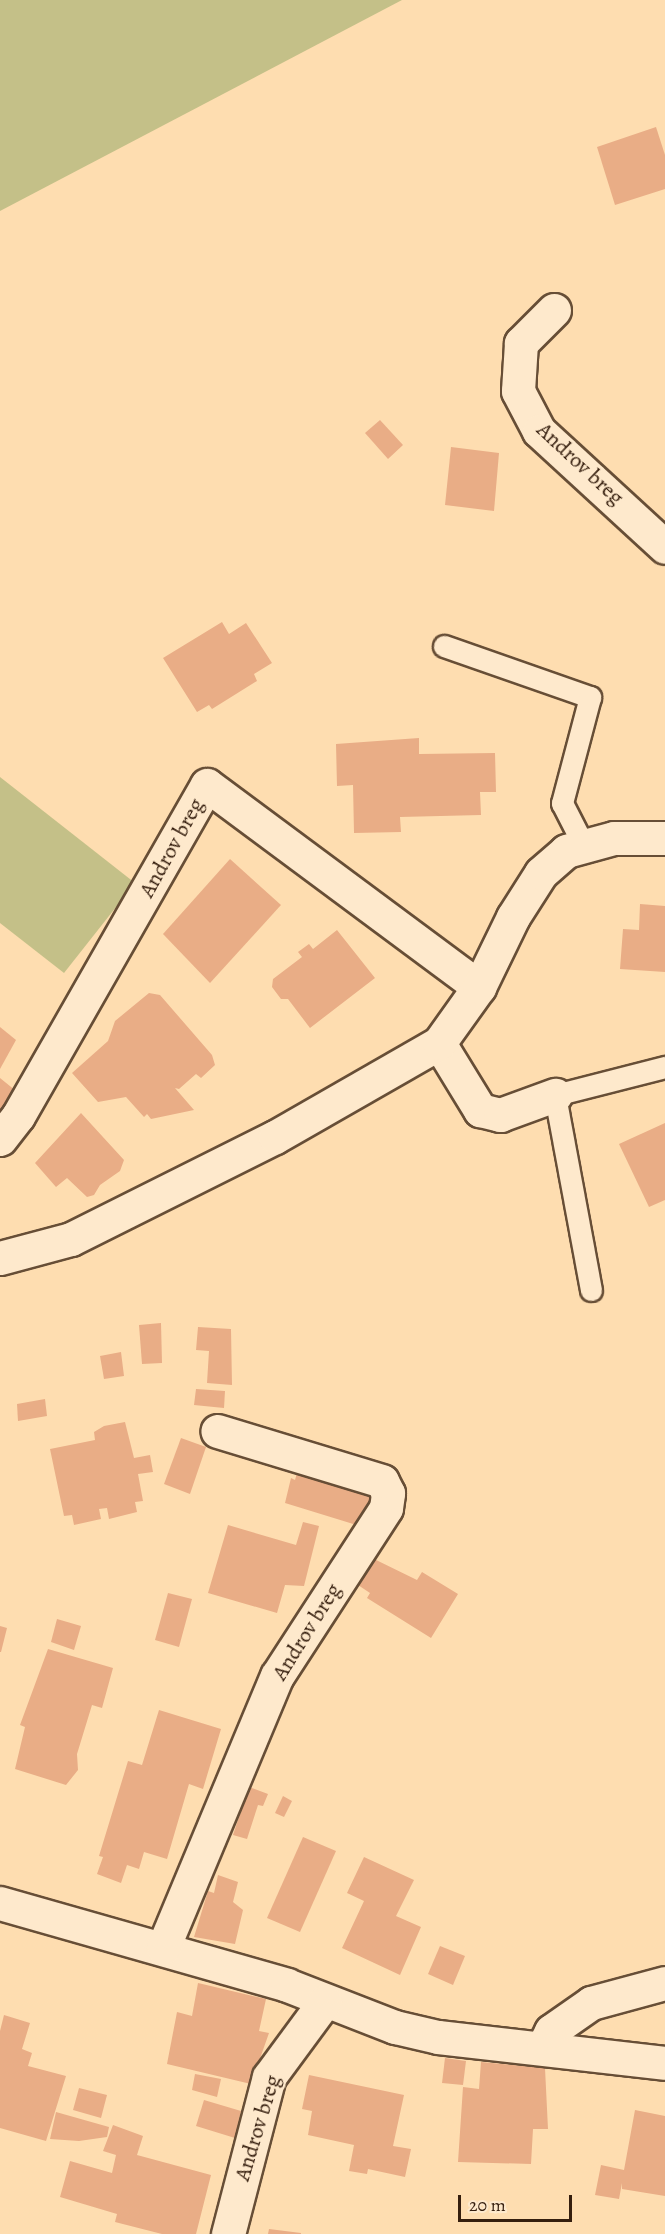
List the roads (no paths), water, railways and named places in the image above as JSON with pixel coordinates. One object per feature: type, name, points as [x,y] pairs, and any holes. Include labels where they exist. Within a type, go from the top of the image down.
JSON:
[{"type":"street","name":"Androv breg","points":[[554,310],[521,343],[518,391],[539,431],[640,520],[665,547]]},
{"type":"street","name":"Androv breg","points":[[0,1139],[18,1116],[207,785],[479,987]]},
{"type":"street","points":[[0,1258],[82,1234],[275,1137],[439,1043],[479,987],[513,917],[541,873],[566,851],[614,838],[665,838]]},
{"type":"street","points":[[439,1043],[480,1110],[500,1115],[555,1095]]},
{"type":"street","name":"Androv breg","points":[[163,1948],[277,1676],[386,1508],[388,1493],[382,1481],[216,1431]]},
{"type":"street","points":[[0,1903],[287,1985],[395,2027],[438,2037],[543,2047],[665,2063]]},
{"type":"street","points":[[543,2047],[551,2031],[591,2003],[665,1983]]},
{"type":"street","name":"Androv breg","points":[[228,2234],[269,2077],[325,2001]]},
{"type":"lane","points":[[444,646],[590,698],[562,803],[584,846]]},
{"type":"lane","points":[[591,1290],[555,1095],[665,1067]]}]
